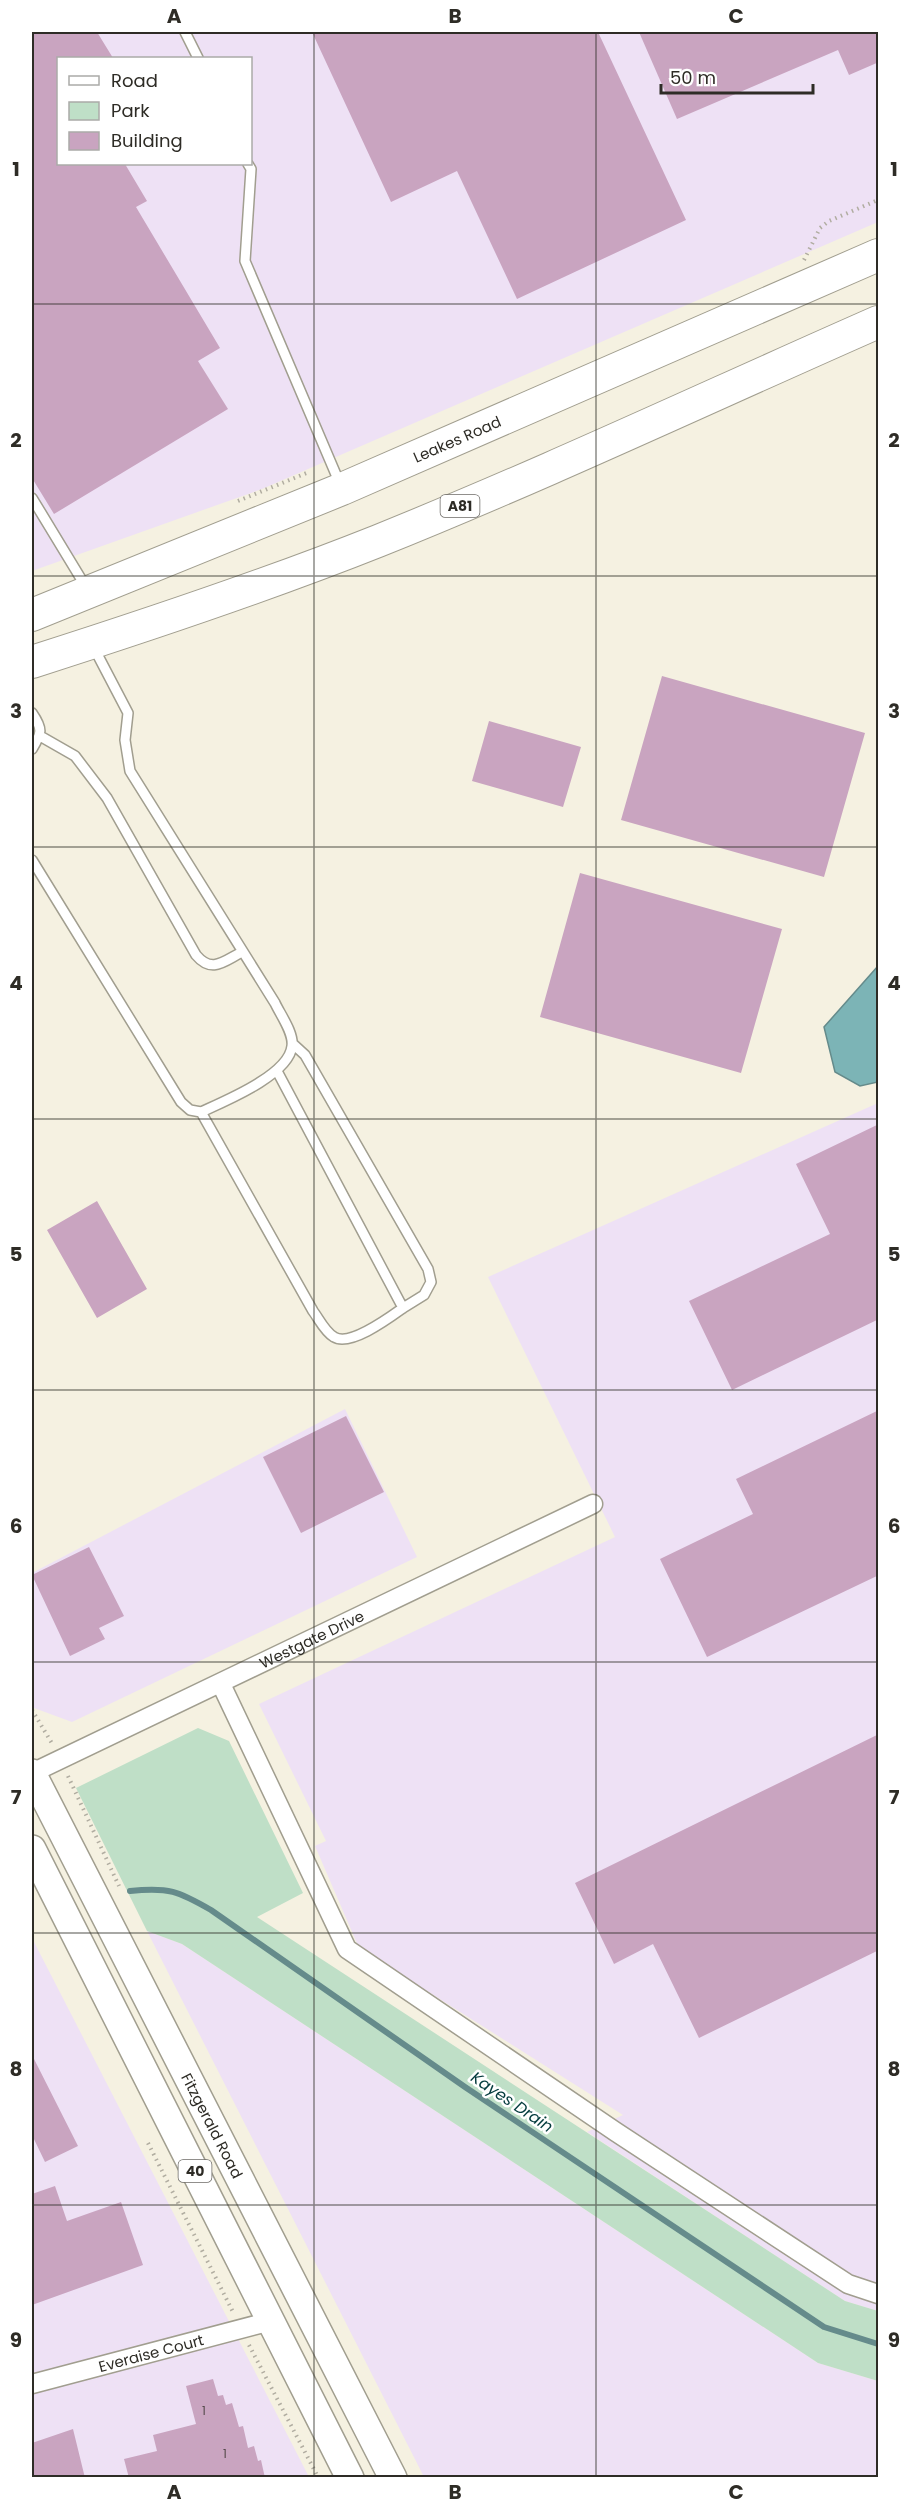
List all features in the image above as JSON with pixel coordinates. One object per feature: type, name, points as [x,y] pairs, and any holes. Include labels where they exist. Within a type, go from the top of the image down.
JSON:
[{"type":"highway","name":"Leakes Road","points":[[32,615],[342,489],[879,255]]},
{"type":"highway","name":"A81","points":[[32,662],[92,643],[378,541],[603,445],[879,322]]},
{"type":"main road","name":"Fitzgerald Road","points":[[32,1773],[393,2478]]},
{"type":"main road","name":"40","points":[[32,1849],[350,2478]]},
{"type":"street","name":"Westgate Drive","points":[[32,1773],[593,1504]]},
{"type":"street","points":[[221,1684],[347,1949],[626,2138],[848,2284],[879,2294]]},
{"type":"street","name":"Everaise Court","points":[[32,2384],[271,2321]]},
{"type":"lane","points":[[185,32],[198,57]]},
{"type":"lane","points":[[249,165],[251,169],[244,261],[342,489]]},
{"type":"lane","points":[[32,498],[89,591]]},
{"type":"lane","points":[[92,643],[128,713],[125,740],[130,771],[275,1003],[293,1044],[305,1055],[428,1269],[431,1282],[423,1295],[371,1329],[343,1340],[335,1338],[313,1311],[201,1112]]},
{"type":"lane","points":[[32,713],[37,721],[40,736],[32,749]]},
{"type":"lane","points":[[40,736],[75,756],[107,798],[203,964],[214,966],[242,952]]},
{"type":"lane","points":[[32,860],[181,1102],[190,1110],[201,1112],[277,1071],[289,1056],[293,1044]]},
{"type":"lane","points":[[277,1071],[403,1308]]},
{"type":"path","points":[[800,268],[820,228],[829,221],[879,200]]},
{"type":"shaded area","points":[[32,32],[878,32],[878,222],[262,489],[32,571]]},
{"type":"shaded area","points":[[878,1103],[878,2311],[845,2301],[587,2132],[623,2115],[359,1948],[315,1846],[326,1841],[259,1704],[615,1537],[488,1277]]},
{"type":"shaded area","points":[[345,1409],[417,1557],[72,1722],[34,1708],[32,1704],[32,1573]]},
{"type":"shaded area","points":[[147,1931],[182,1944],[818,2363],[878,2381],[878,2477],[424,2477]]},
{"type":"shaded area","points":[[32,1938],[309,2477],[32,2477]]},
{"type":"green space","points":[[198,1728],[229,1741],[303,1893],[257,1917],[845,2301],[878,2311],[878,2381],[818,2363],[182,1944],[147,1931],[76,1788]]},
{"type":"water","points":[[878,966],[878,1082],[860,1086],[835,1072],[824,1027]]},
{"type":"building","points":[[32,32],[97,32],[112,57],[57,57],[57,165],[126,165],[147,201],[136,207],[220,348],[198,361],[228,409],[54,514],[32,478]]},
{"type":"building","points":[[312,32],[598,32],[686,220],[517,299],[457,171],[391,202]]},
{"type":"building","points":[[639,32],[879,32],[879,62],[849,75],[838,50],[677,119]]},
{"type":"building","points":[[662,676],[865,733],[824,877],[621,820]]},
{"type":"building","points":[[489,721],[581,747],[563,807],[472,781]]},
{"type":"building","points":[[580,873],[782,929],[741,1073],[540,1017]]},
{"type":"building","points":[[879,1124],[879,1319],[732,1390],[689,1301],[830,1234],[796,1164]]},
{"type":"building","points":[[97,1201],[147,1289],[97,1318],[47,1230]]},
{"type":"building","points":[[879,1410],[879,1575],[707,1657],[660,1559],[753,1514],[736,1479]]},
{"type":"building","points":[[346,1416],[384,1492],[301,1533],[263,1457]]},
{"type":"building","points":[[89,1547],[124,1616],[99,1628],[105,1639],[70,1656],[32,1575]]},
{"type":"building","points":[[879,1734],[879,1950],[699,2038],[653,1944],[614,1964],[575,1883]]},
{"type":"building","points":[[32,2055],[78,2146],[45,2162],[32,2135]]},
{"type":"building","points":[[55,2186],[67,2221],[121,2202],[143,2265],[32,2305],[32,2194]]},
{"type":"building","points":[[213,2379],[218,2396],[223,2395],[226,2405],[232,2403],[239,2427],[243,2426],[248,2448],[254,2446],[258,2461],[261,2460],[265,2478],[129,2478],[124,2459],[157,2451],[153,2435],[196,2424],[186,2386]]},
{"type":"building","points":[[73,2429],[85,2478],[32,2478],[32,2443]]},
{"type":"waterway","name":"Kayes Drain","points":[[130,1891],[173,1892],[190,1898],[211,1910],[465,2087],[824,2327],[878,2344]]}]
